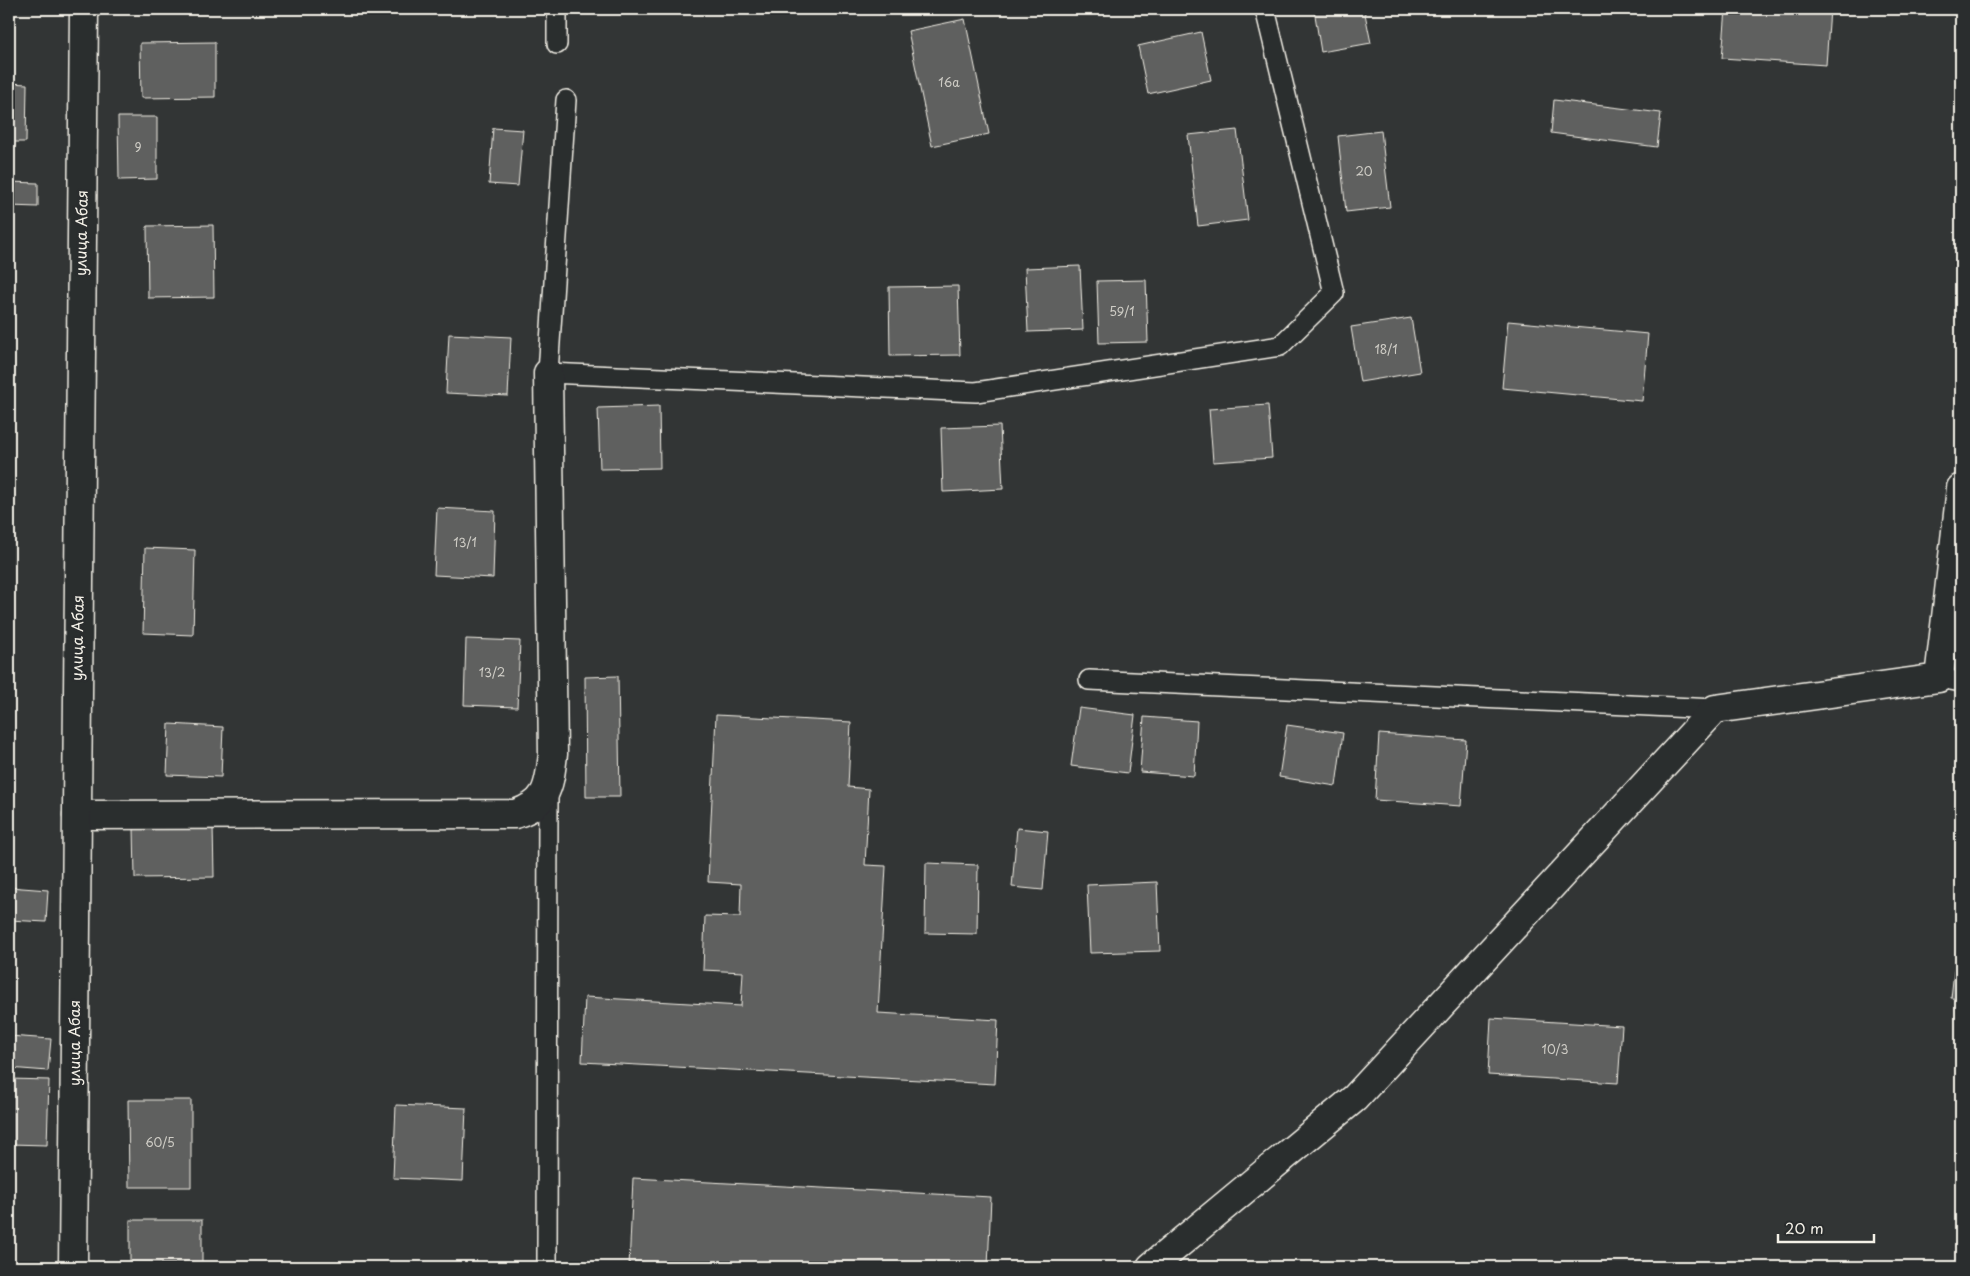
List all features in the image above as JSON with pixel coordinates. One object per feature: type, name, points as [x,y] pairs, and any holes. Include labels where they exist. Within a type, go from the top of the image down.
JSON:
[{"type":"street","name":"улица Абая","points":[[73,1267],[84,9]]},
{"type":"street","points":[[77,815],[515,814],[530,809],[548,788],[553,754],[548,373]]},
{"type":"street","points":[[1151,1267],[1355,1098],[1716,709],[1950,680],[1961,488]]},
{"type":"lane","points":[[556,9],[557,44]]},
{"type":"lane","points":[[566,100],[548,373],[976,392],[1280,346],[1334,292],[1265,9]]},
{"type":"lane","points":[[1089,680],[1716,709]]},
{"type":"lane","points":[[547,1267],[548,788]]},
{"type":"building","points":[[1314,9],[1364,9],[1371,43],[1321,52]]},
{"type":"building","points":[[1726,9],[1830,9],[1826,65],[1722,58]]},
{"type":"building","points":[[965,19],[989,134],[932,146],[908,31]]},
{"type":"building","points":[[1201,32],[1211,80],[1148,94],[1138,46]]},
{"type":"building","points":[[215,42],[215,97],[141,98],[140,43]]},
{"type":"building","points":[[9,83],[27,84],[26,142],[9,142]]},
{"type":"building","points":[[1554,100],[1661,113],[1657,147],[1551,133]]},
{"type":"building","points":[[118,117],[157,117],[157,179],[119,180]]},
{"type":"building","points":[[493,128],[523,130],[518,186],[489,184]]},
{"type":"building","points":[[1237,130],[1248,220],[1198,226],[1188,135]]},
{"type":"building","points":[[1381,131],[1390,207],[1346,212],[1338,136]]},
{"type":"building","points":[[9,182],[38,183],[38,207],[9,206]]},
{"type":"building","points":[[213,225],[214,297],[148,298],[147,226]]},
{"type":"building","points":[[1080,266],[1083,330],[1028,332],[1025,268]]},
{"type":"building","points":[[1146,280],[1148,342],[1099,343],[1097,281]]},
{"type":"building","points":[[958,286],[960,355],[890,356],[889,287]]},
{"type":"building","points":[[1411,318],[1420,372],[1360,382],[1351,327]]},
{"type":"building","points":[[1508,321],[1648,334],[1642,401],[1502,388]]},
{"type":"building","points":[[449,334],[511,337],[508,396],[446,393]]},
{"type":"building","points":[[1268,405],[1272,458],[1213,462],[1209,409]]},
{"type":"building","points":[[659,406],[660,468],[600,469],[598,408]]},
{"type":"building","points":[[1000,426],[1003,489],[943,492],[941,428]]},
{"type":"building","points":[[437,508],[495,511],[493,578],[434,575]]},
{"type":"building","points":[[145,548],[195,550],[193,635],[143,633]]},
{"type":"building","points":[[466,639],[520,641],[517,707],[464,705]]},
{"type":"building","points":[[618,676],[620,797],[586,797],[585,677]]},
{"type":"building","points":[[1079,708],[1135,715],[1128,773],[1071,766]]},
{"type":"building","points":[[716,715],[851,722],[848,787],[869,789],[865,865],[886,866],[878,1013],[998,1020],[995,1084],[582,1062],[585,997],[741,1006],[743,972],[703,970],[705,916],[740,917],[741,884],[708,882]]},
{"type":"building","points":[[1144,717],[1197,721],[1194,776],[1140,772]]},
{"type":"building","points":[[169,724],[223,727],[221,777],[167,775]]},
{"type":"building","points":[[1287,725],[1343,733],[1336,786],[1279,777]]},
{"type":"building","points":[[1379,734],[1466,740],[1461,806],[1375,800]]},
{"type":"building","points":[[213,826],[214,877],[135,878],[134,827]]},
{"type":"building","points":[[1017,828],[1048,831],[1043,890],[1012,887]]},
{"type":"building","points":[[926,863],[978,865],[977,934],[925,933]]},
{"type":"building","points":[[1157,882],[1160,951],[1090,953],[1087,885]]},
{"type":"building","points":[[9,887],[48,890],[46,922],[9,920]]},
{"type":"building","points":[[1961,910],[1961,999],[1951,998]]},
{"type":"building","points":[[1491,1018],[1622,1026],[1618,1083],[1488,1075]]},
{"type":"building","points":[[9,1036],[51,1039],[48,1071],[9,1068]]},
{"type":"building","points":[[9,1079],[49,1080],[47,1145],[9,1144]]},
{"type":"building","points":[[128,1100],[191,1100],[191,1187],[129,1187]]},
{"type":"building","points":[[396,1105],[466,1108],[463,1181],[393,1178]]},
{"type":"building","points":[[633,1178],[991,1197],[988,1267],[629,1267]]},
{"type":"building","points":[[130,1220],[202,1220],[202,1264],[130,1264]]}]
